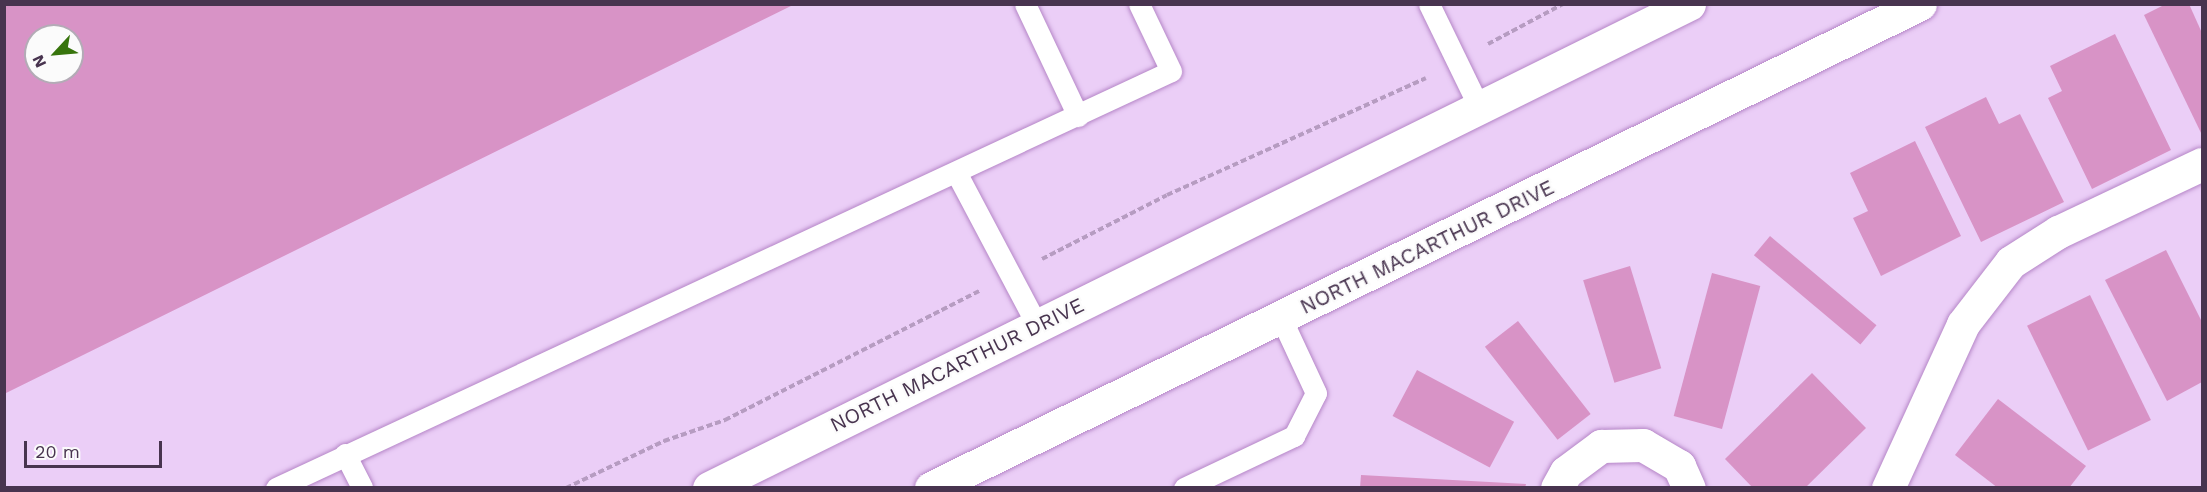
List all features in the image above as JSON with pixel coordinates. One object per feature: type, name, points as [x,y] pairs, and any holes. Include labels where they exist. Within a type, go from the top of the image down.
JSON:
[{"type":"main road","name":"NORTH MACARTHUR DRIVE","points":[[709,488],[1689,4]]},
{"type":"main road","name":"NORTH MACARTHUR DRIVE","points":[[932,488],[1920,4]]},
{"type":"main road","points":[[1888,488],[1963,324],[2012,262],[2058,232],[2202,164]]},
{"type":"main road","points":[[1557,488],[1566,472],[1601,446],[1643,445],[1679,466],[1689,488]]},
{"type":"lane","points":[[1025,4],[1078,116]]},
{"type":"lane","points":[[276,488],[345,454],[957,174],[1172,71],[1139,4]]},
{"type":"lane","points":[[1429,4],[1479,107]]},
{"type":"lane","points":[[957,174],[1037,325]]},
{"type":"lane","points":[[1184,488],[1294,436],[1316,393],[1281,318]]},
{"type":"lane","points":[[345,454],[362,488]]},
{"type":"path","points":[[566,488],[664,441],[725,420],[1167,195],[1390,97],[1563,4]]},
{"type":"building","points":[[4,4],[795,4],[4,394]]},
{"type":"building","points":[[2166,4],[2189,4],[2202,33],[2202,135],[2144,15]]},
{"type":"building","points":[[2115,34],[2171,150],[2092,189],[2048,98],[2062,91],[2050,66]]},
{"type":"building","points":[[1986,97],[1999,124],[2020,114],[2064,202],[1981,242],[1925,127]]},
{"type":"building","points":[[1915,141],[1961,236],[1881,276],[1853,218],[1868,211],[1850,173]]},
{"type":"building","points":[[1770,236],[1876,325],[1860,344],[1754,255]]},
{"type":"building","points":[[2166,250],[2202,322],[2202,382],[2167,401],[2105,280]]},
{"type":"building","points":[[1630,266],[1661,368],[1614,383],[1583,280]]},
{"type":"building","points":[[1712,273],[1760,286],[1722,429],[1674,416]]},
{"type":"building","points":[[2090,295],[2151,420],[2088,451],[2027,326]]},
{"type":"building","points":[[1518,321],[1591,414],[1558,440],[1485,347]]},
{"type":"building","points":[[1417,370],[1514,422],[1490,468],[1393,416]]},
{"type":"building","points":[[1812,373],[1866,428],[1805,488],[1753,488],[1725,459]]},
{"type":"building","points":[[1998,399],[2086,466],[2069,488],[1998,488],[1955,455]]},
{"type":"building","points":[[1361,475],[1526,484],[1525,488],[1360,488]]}]
